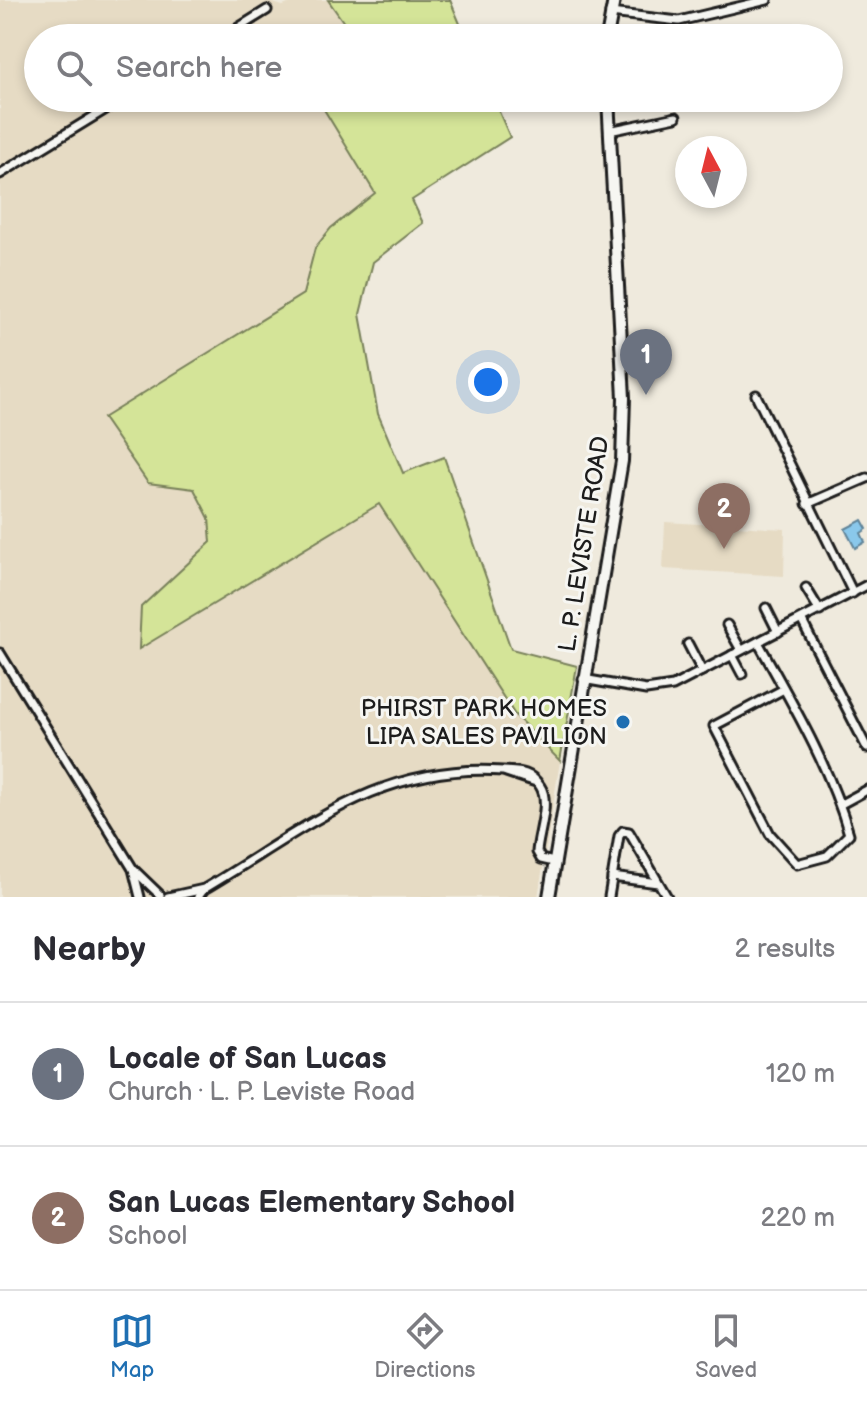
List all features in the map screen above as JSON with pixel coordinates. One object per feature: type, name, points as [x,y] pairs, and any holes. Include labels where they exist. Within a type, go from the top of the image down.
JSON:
[{"type":"main road","points":[[609,24],[614,0]]},
{"type":"main road","name":"L. P. LEVISTE ROAD","points":[[549,897],[583,679],[622,461],[624,398],[608,112]]},
{"type":"street","points":[[610,13],[679,21],[767,0]]},
{"type":"street","points":[[244,24],[267,10]]},
{"type":"street","points":[[0,174],[101,112]]},
{"type":"street","points":[[609,131],[676,117]]},
{"type":"street","points":[[756,395],[853,593]]},
{"type":"street","points":[[807,504],[867,478]]},
{"type":"street","points":[[583,679],[659,690],[802,621],[867,585]]},
{"type":"street","points":[[806,588],[820,611]]},
{"type":"street","points":[[766,608],[778,632]]},
{"type":"street","points":[[802,621],[867,748]]},
{"type":"street","points":[[727,625],[741,650]]},
{"type":"street","points":[[758,642],[784,689],[841,804],[849,834],[827,856],[797,864],[770,834],[714,726],[784,689]]},
{"type":"street","points":[[688,644],[702,671]]},
{"type":"street","points":[[0,653],[133,869],[164,896]]},
{"type":"street","points":[[732,655],[742,674]]},
{"type":"street","points":[[198,897],[204,889],[325,812],[363,793],[425,775],[477,768],[504,771],[536,782],[544,800],[538,855],[554,862]]},
{"type":"street","points":[[841,804],[867,790]]},
{"type":"street","points":[[609,897],[619,836],[626,831],[667,897]]},
{"type":"street","points":[[133,869],[140,897]]},
{"type":"street","points":[[612,877],[658,883]]},
{"type":"street","points":[[150,897],[204,889]]},
{"type":"shaded area","points":[[0,0],[263,0],[283,6],[298,0],[328,0],[344,24],[24,24],[24,112],[326,112],[375,192],[331,228],[316,248],[303,294],[103,418],[194,489],[209,518],[211,542],[141,607],[139,648],[379,503],[515,715],[560,761],[538,897],[0,897]]},
{"type":"shaded area","points":[[665,522],[785,529],[784,576],[663,569]]},
{"type":"green space","points":[[328,0],[450,0],[460,24],[345,24]]},
{"type":"green space","points":[[326,112],[499,112],[510,137],[412,200],[423,223],[373,262],[360,314],[378,414],[403,473],[444,457],[511,649],[577,666],[560,761],[515,715],[379,504],[139,649],[141,607],[211,542],[209,518],[194,489],[148,483],[103,418],[303,294],[315,248],[331,228],[375,193]]},
{"type":"water","points":[[862,520],[867,529],[861,533],[865,542],[855,548],[845,529]]},
{"type":"place","name":"Locale of San Lucas","points":[[646,395]]},
{"type":"place","name":"San Lucas Elementary School","points":[[724,549]]},
{"type":"place","name":"PHIRST PARK HOMES LIPA SALES PAVILION","points":[[623,722]]}]
